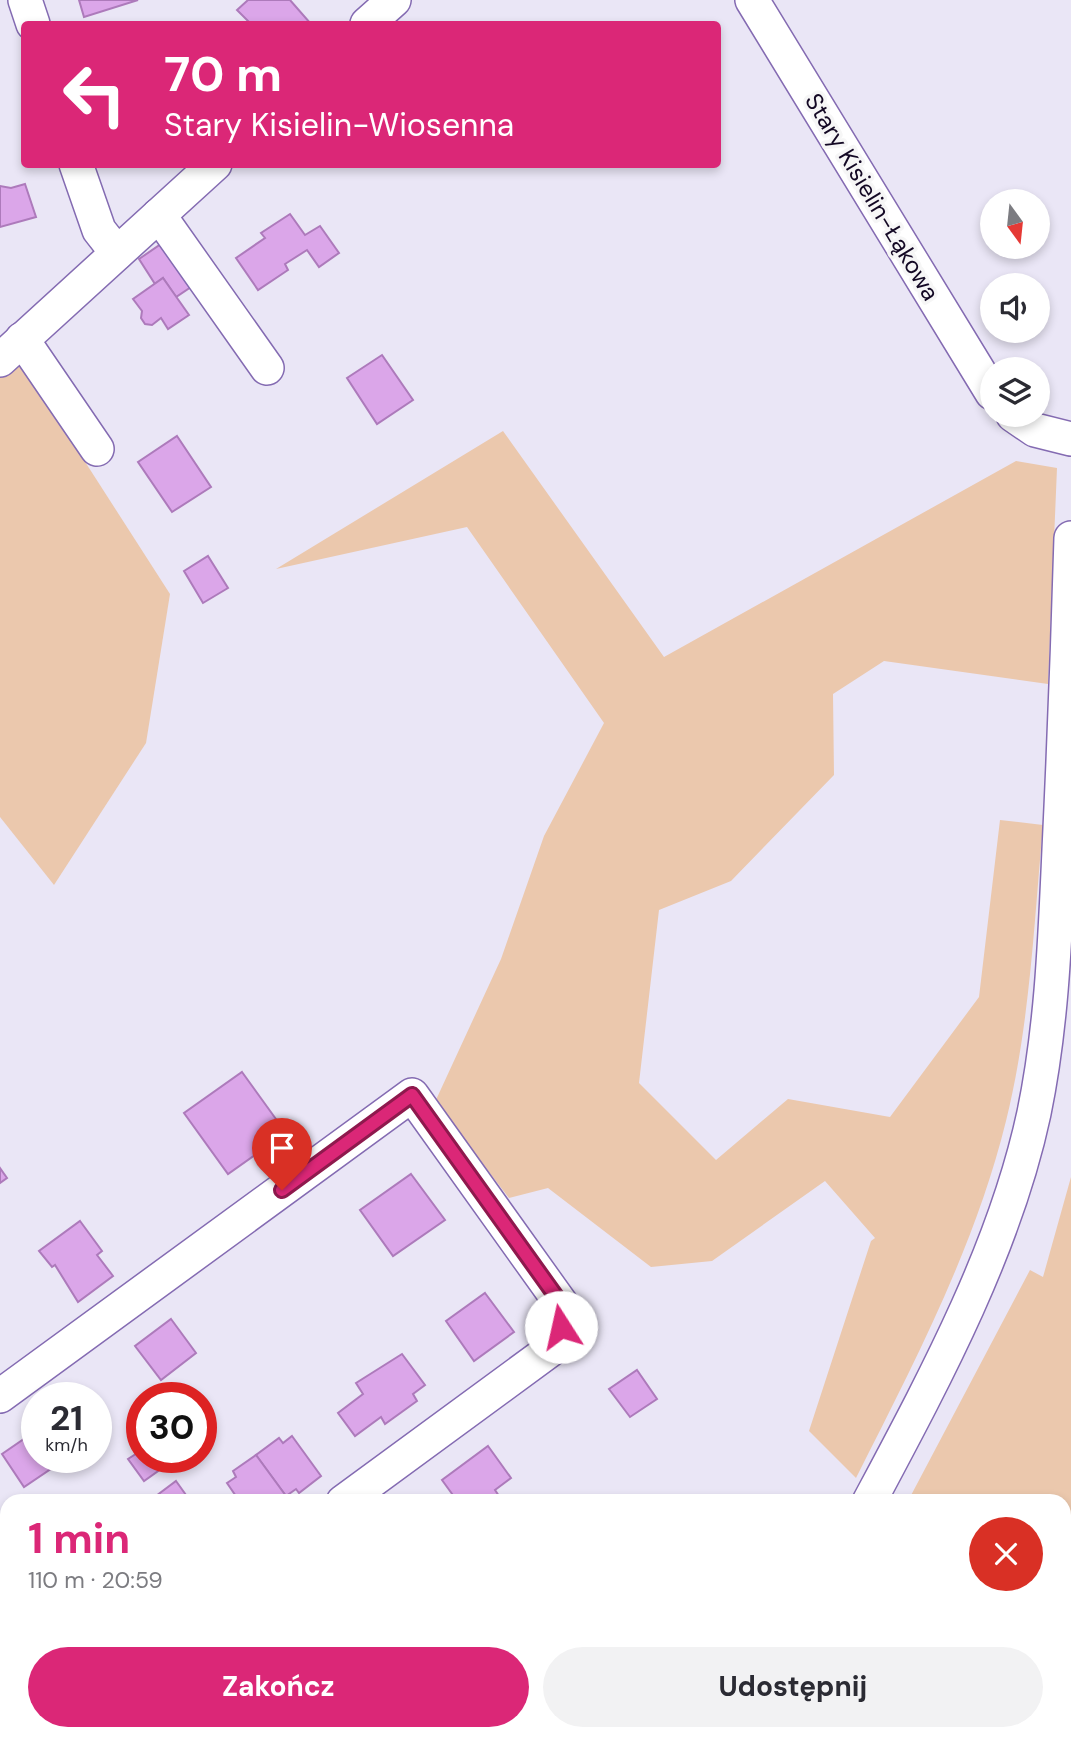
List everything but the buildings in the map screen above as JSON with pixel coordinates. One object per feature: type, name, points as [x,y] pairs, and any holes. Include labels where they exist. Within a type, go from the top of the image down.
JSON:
[{"type":"street","points":[[26,0],[32,21]]},
{"type":"street","points":[[370,21],[394,0]]},
{"type":"street","name":"Stary Kisielin-Łąkowa","points":[[752,0],[980,373]]},
{"type":"street","points":[[77,168],[99,230],[117,253]]},
{"type":"street","points":[[97,449],[11,349],[211,168]]},
{"type":"street","points":[[159,215],[267,368]]},
{"type":"street","points":[[1031,427],[1071,439]]},
{"type":"street","points":[[873,1494],[969,1304],[992,1246],[1034,1114],[1053,987],[1069,685],[1071,538]]},
{"type":"street","points":[[0,1396],[412,1095],[565,1309],[557,1345],[354,1494]]},
{"type":"shaded area","points":[[19,359],[170,594],[146,743],[54,885],[0,817],[0,377]]},
{"type":"shaded area","points":[[503,431],[664,657],[1016,461],[1057,468],[1048,684],[884,661],[833,694],[834,775],[731,881],[659,910],[639,1083],[716,1160],[788,1099],[890,1117],[979,997],[1000,820],[1043,825],[1021,1048],[993,1168],[978,1214],[941,1304],[856,1478],[809,1431],[871,1241],[875,1238],[825,1181],[712,1261],[651,1267],[548,1188],[509,1198],[435,1102],[501,959],[544,836],[604,723],[467,527],[276,569]]},
{"type":"shaded area","points":[[1071,1177],[1071,1494],[912,1494],[1030,1270],[1043,1277]]},
{"type":"route","points":[[282,1190],[412,1095],[565,1309],[561,1327]]}]
